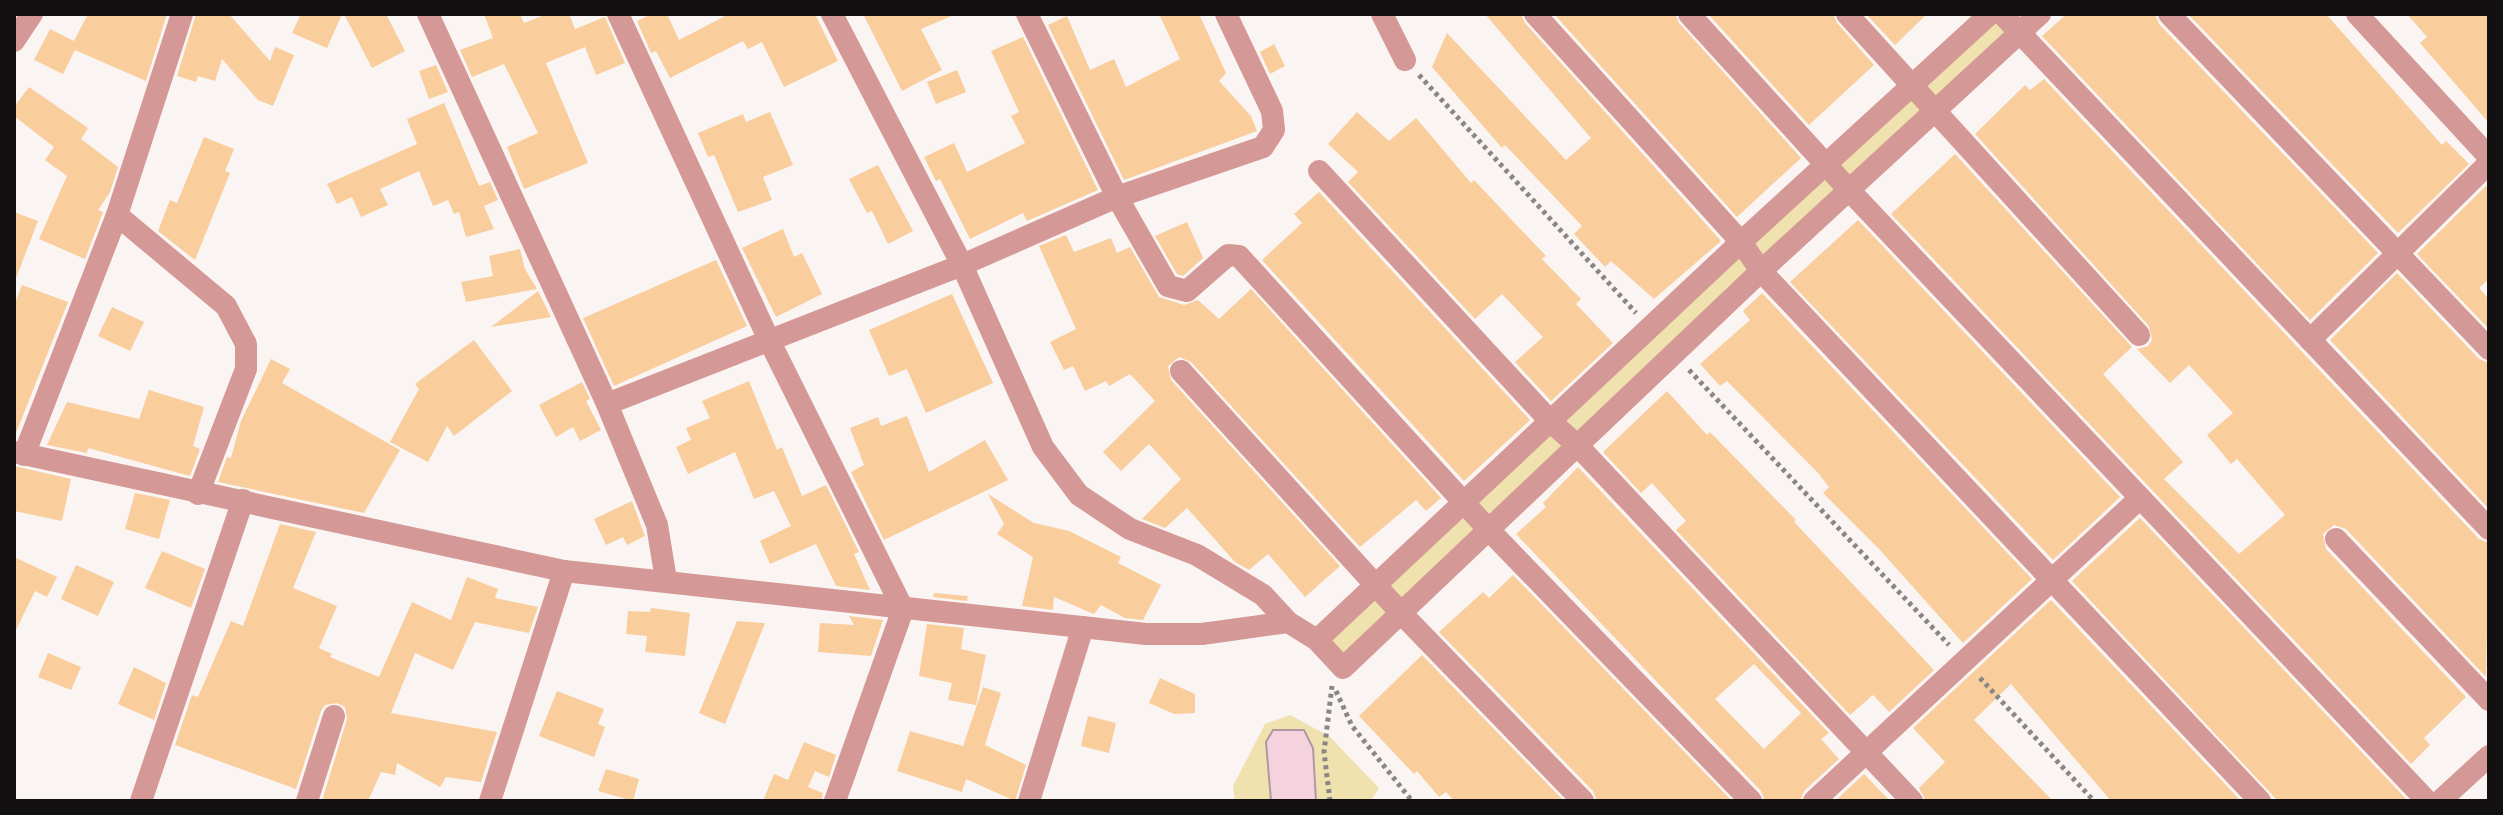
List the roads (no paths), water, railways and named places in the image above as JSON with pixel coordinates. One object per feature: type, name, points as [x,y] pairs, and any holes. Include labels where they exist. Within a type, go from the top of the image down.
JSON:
[{"type":"street","points":[[14,41],[32,14]]},
{"type":"street","points":[[182,14],[117,215],[19,454],[564,571],[1146,634],[1202,634],[1288,622]]},
{"type":"street","points":[[428,14],[607,404],[657,525],[666,580]]},
{"type":"street","points":[[618,14],[768,338],[903,609],[835,801]]},
{"type":"street","points":[[832,14],[962,265],[1043,447],[1079,495],[1130,529],[1197,555],[1263,595],[1288,622],[1317,640],[1338,675],[1400,612],[1761,271],[2040,14]]},
{"type":"street","points":[[1027,14],[1117,197],[1168,286],[1176,291],[1187,291],[1228,255],[1239,256],[1488,529],[1751,801]]},
{"type":"street","points":[[607,404],[768,338],[962,265],[1117,197],[1263,147],[1274,130],[1272,111],[1226,14]]},
{"type":"street","points":[[1382,14],[1405,60]]},
{"type":"street","points":[[1535,14],[1741,242],[1761,271],[2260,801]]},
{"type":"street","points":[[1689,14],[1849,190],[2427,801]]},
{"type":"street","points":[[1847,14],[2139,335]]},
{"type":"street","points":[[1317,640],[1741,242],[1990,14]]},
{"type":"street","points":[[2002,14],[2489,529]]},
{"type":"street","points":[[2169,14],[2489,349]]},
{"type":"street","points":[[2310,340],[2398,255],[2489,160],[2357,14]]},
{"type":"street","points":[[1319,171],[1551,422],[1578,446],[1912,801]]},
{"type":"street","points":[[117,215],[226,306],[246,344],[246,369],[198,494]]},
{"type":"street","points":[[1181,371],[1400,612],[1583,801]]},
{"type":"street","points":[[1814,801],[2140,498]]},
{"type":"street","points":[[141,801],[243,500]]},
{"type":"street","points":[[2336,539],[2489,700]]},
{"type":"street","points":[[490,801],[564,571]]},
{"type":"street","points":[[1029,801],[1083,627]]},
{"type":"street","points":[[307,801],[334,716]]},
{"type":"street","points":[[2440,801],[2489,756]]}]
